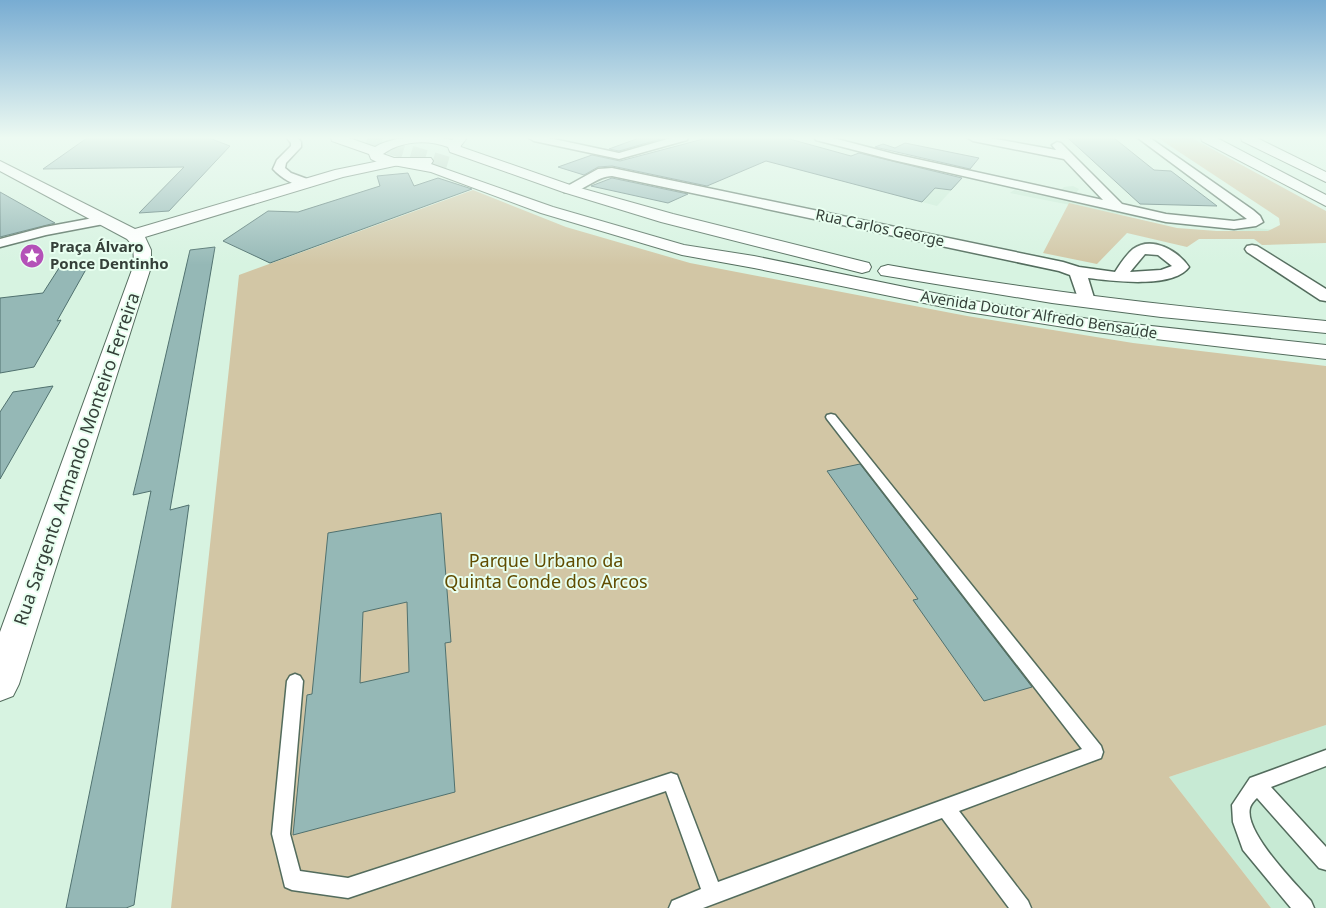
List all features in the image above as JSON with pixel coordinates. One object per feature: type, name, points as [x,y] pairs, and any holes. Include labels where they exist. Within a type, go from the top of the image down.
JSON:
[{"type":"main road","points":[[29,180],[134,235],[315,180]]},
{"type":"main road","name":"Avenida Doutor Alfredo Bensaúde","points":[[467,180],[547,210],[629,236],[682,250],[754,262],[958,304],[1086,324],[1326,352]]},
{"type":"main road","name":"Avenida Doutor Alfredo Bensaúde","points":[[516,180],[577,210],[754,262]]},
{"type":"main road","name":"Avenida Doutor Alfredo Bensaúde","points":[[529,180],[589,204],[758,252],[848,272],[983,297],[1326,327]]},
{"type":"main road","name":"Avenida Doutor Alfredo Bensaúde","points":[[542,180],[718,231],[862,266]]},
{"type":"main road","points":[[1287,180],[1326,201]]},
{"type":"main road","points":[[1309,180],[1326,189]]},
{"type":"main road","name":"Rua Sargento Armando Monteiro Ferreira","points":[[0,684],[142,267],[142,245],[134,235]]},
{"type":"main road","name":"Avenida Doutor Alfredo Bensaúde","points":[[708,238],[1094,308]]},
{"type":"main road","points":[[1094,308],[1326,340]]},
{"type":"street","points":[[299,180],[306,183]]},
{"type":"street","name":"Rua Carlos George","points":[[568,189],[585,180]]},
{"type":"street","name":"Rua Carlos George","points":[[652,180],[1063,267],[1076,272],[1120,276]]},
{"type":"street","points":[[998,180],[1193,222],[1243,225],[1256,222],[1248,213],[1202,180]]},
{"type":"street","points":[[1091,180],[1117,207]]},
{"type":"street","points":[[0,243],[45,231],[104,220]]},
{"type":"street","points":[[1252,249],[1326,296]]},
{"type":"street","points":[[1076,272],[1094,308]]},
{"type":"lane","points":[[679,908],[1095,752],[831,417]]},
{"type":"lane","points":[[295,681],[281,834],[292,880],[348,888],[671,781],[713,894]]},
{"type":"lane","points":[[1304,908],[1250,843],[1242,822],[1241,805],[1256,784],[1326,758]]},
{"type":"lane","points":[[1256,784],[1326,861]]},
{"type":"lane","points":[[946,808],[1021,908]]},
{"type":"shaded area","points":[[920,180],[943,180],[958,183],[937,206],[903,197]]},
{"type":"shaded area","points":[[1073,186],[1079,189],[1070,201],[1171,218],[1292,232],[1251,232],[1172,223],[1010,193],[1014,190],[1054,198],[1064,187]]},
{"type":"shaded area","points":[[1326,725],[1326,908],[1271,908],[1169,777]]},
{"type":"green space","points":[[1222,180],[1270,180],[1326,211],[1326,243],[1262,245],[1254,239],[1199,239],[1187,247],[1127,233],[1097,264],[1043,253],[1069,203],[1177,228],[1217,231],[1268,231],[1280,225],[1279,218]]},
{"type":"green space","name":"Parque Urbano da Quinta Conde dos Arcos","points":[[473,190],[566,227],[690,263],[967,316],[1133,343],[1326,366],[1326,725],[1169,777],[1271,908],[171,908],[239,275]]},
{"type":"building","points":[[171,180],[198,180],[169,211],[139,213]]},
{"type":"building","points":[[378,180],[411,180],[414,186],[431,180],[445,180],[472,189],[270,263],[223,241],[268,211],[298,212],[380,186]]},
{"type":"building","points":[[606,180],[623,180],[688,194],[668,203],[591,186]]},
{"type":"building","points":[[680,180],[720,180],[707,186]]},
{"type":"building","points":[[840,180],[960,180],[951,190],[935,188],[922,202]]},
{"type":"building","points":[[1114,180],[1183,180],[1217,206],[1140,204]]},
{"type":"building","points":[[0,192],[55,223],[0,237]]},
{"type":"building","points":[[215,247],[170,510],[189,505],[134,905],[126,908],[66,908],[151,491],[133,495],[190,250]]},
{"type":"building","points":[[89,264],[57,321],[61,320],[34,367],[0,373],[0,298],[43,293],[59,268]]},
{"type":"building","points":[[53,386],[0,479],[0,412],[13,392]]},
{"type":"building","points":[[860,464],[1032,687],[984,701],[913,600],[918,599],[827,471]]},
{"type":"building","points":[[441,513],[451,642],[445,643],[455,792],[293,835],[307,695],[312,694],[328,533]],"holes":[[[407,602],[409,672],[360,683],[363,612]]]},
{"type":"place","name":"Praça Álvaro Ponce Dentinho","points":[[32,256]]}]
